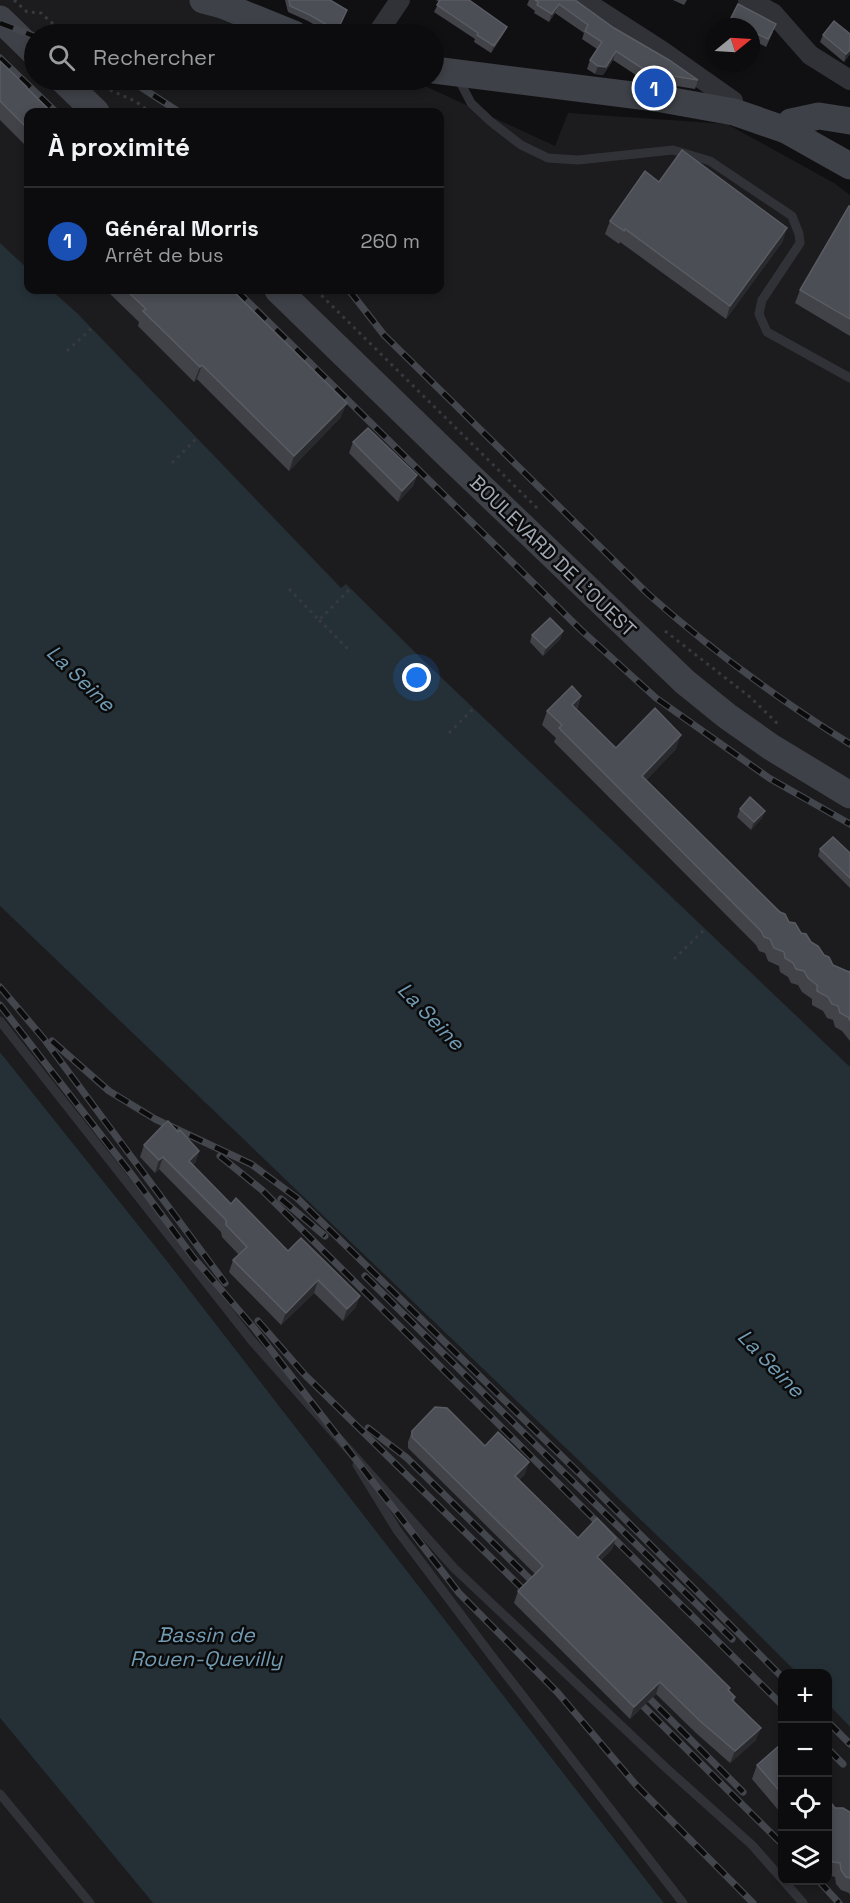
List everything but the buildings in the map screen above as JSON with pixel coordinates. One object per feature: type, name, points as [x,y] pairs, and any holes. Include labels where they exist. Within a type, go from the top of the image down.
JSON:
[{"type":"main road","points":[[203,0],[269,24]]},
{"type":"main road","points":[[0,19],[24,42]]},
{"type":"main road","points":[[444,72],[656,99],[734,112],[786,130],[850,166]]},
{"type":"main road","points":[[73,90],[92,108]]},
{"type":"main road","points":[[786,130],[791,122],[819,116],[850,121]]},
{"type":"main road","name":"BOULEVARD DE L'OUEST","points":[[282,294],[685,682],[771,747],[850,795]]},
{"type":"street","points":[[384,24],[400,0]]},
{"type":"street","points":[[583,0],[662,51],[733,101],[734,112]]},
{"type":"street","points":[[748,0],[773,13],[810,55],[832,71],[850,80]]},
{"type":"lane","points":[[444,72],[490,121],[521,145],[548,158],[578,160],[673,150],[710,161],[792,216],[800,243],[762,300],[759,314],[767,332],[850,378]]},
{"type":"lane","points":[[0,1022],[252,1341],[454,1568],[665,1767],[752,1845],[778,1874]]},
{"type":"lane","points":[[343,1443],[398,1530],[491,1655],[683,1903]]},
{"type":"lane","points":[[0,1794],[90,1903]]},
{"type":"lane","points":[[787,1885],[803,1903]]},
{"type":"path","points":[[14,0],[27,12],[41,13],[53,24]]},
{"type":"path","points":[[110,90],[145,108]]},
{"type":"path","points":[[320,294],[542,513]]},
{"type":"path","points":[[67,351],[91,329]]},
{"type":"path","points":[[172,464],[197,438]]},
{"type":"path","points":[[289,589],[351,652]]},
{"type":"path","points":[[319,620],[350,589]]},
{"type":"path","points":[[664,630],[763,710]]},
{"type":"path","points":[[449,733],[474,708]]},
{"type":"path","points":[[674,959],[705,929]]},
{"type":"shaded area","points":[[0,0],[235,0],[292,24],[24,24],[24,90],[434,90],[555,146],[568,113],[727,124],[834,183],[850,195],[850,1114],[0,315]]},
{"type":"shaded area","points":[[0,906],[719,1595],[793,1669],[778,1669],[778,1885],[832,1885],[832,1708],[850,1727],[850,1903],[664,1903],[167,1261],[0,1052]]},
{"type":"shaded area","points":[[0,1718],[153,1903],[0,1903]]},
{"type":"water","name":"La Seine","points":[[0,243],[24,265],[24,294],[56,294],[77,313],[341,588],[346,584],[850,1067],[850,1727],[832,1708],[832,1669],[793,1669],[719,1595],[0,906]]},
{"type":"water","name":"Bassin de Rouen-Quevilly","points":[[0,1052],[167,1261],[664,1903],[153,1903],[0,1718]]},
{"type":"railway","points":[[0,23],[24,32]]},
{"type":"railway","points":[[0,58],[24,81]]},
{"type":"railway","points":[[33,90],[52,108]]},
{"type":"railway","points":[[145,90],[173,108]]},
{"type":"railway","points":[[240,294],[581,630],[656,698],[769,778],[850,824]]},
{"type":"railway","points":[[352,294],[384,335],[647,593],[745,673],[850,744]]},
{"type":"railway","points":[[0,987],[44,1039],[225,1283]]},
{"type":"railway","points":[[0,1005],[193,1257],[254,1328],[459,1593],[558,1693],[636,1785],[753,1903]]},
{"type":"railway","points":[[52,1041],[109,1091],[155,1119],[251,1164],[297,1198],[579,1473],[778,1673]]},
{"type":"railway","points":[[220,1156],[262,1190],[778,1701]]},
{"type":"railway","points":[[281,1199],[325,1236]]},
{"type":"railway","points":[[365,1276],[732,1639]]},
{"type":"railway","points":[[258,1321],[305,1375],[534,1600]]},
{"type":"railway","points":[[368,1428],[407,1458],[541,1590]]},
{"type":"railway","points":[[639,1688],[743,1792]]},
{"type":"railway","points":[[631,1694],[778,1840]]},
{"type":"railway","points":[[829,1723],[850,1744]]},
{"type":"railway","points":[[832,1753],[843,1764]]},
{"type":"railway","points":[[823,1885],[839,1903]]},
{"type":"place","name":"Général Morris","points":[[654,88]]}]
